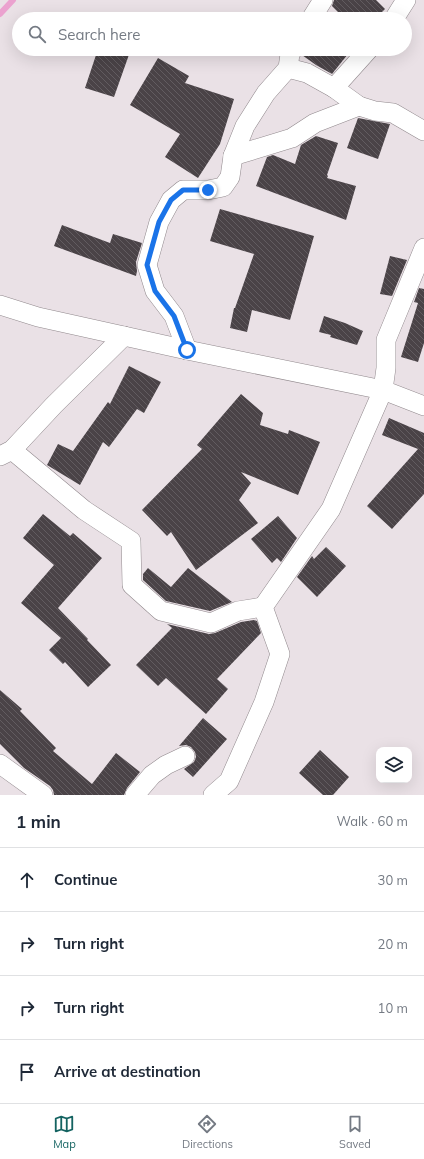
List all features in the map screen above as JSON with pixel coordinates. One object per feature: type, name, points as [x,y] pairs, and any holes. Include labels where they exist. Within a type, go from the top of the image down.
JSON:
[{"type":"street","points":[[316,12],[324,0]]},
{"type":"street","points":[[398,12],[406,0]]},
{"type":"street","points":[[187,350],[174,316],[155,291],[147,265],[159,222],[171,200],[183,190],[208,190],[223,187],[230,177],[233,156],[245,126],[266,93],[288,68],[290,56]]},
{"type":"street","points":[[334,88],[363,56]]},
{"type":"street","points":[[288,68],[307,73],[334,88],[359,106],[376,111],[393,113],[424,132]]},
{"type":"street","points":[[233,156],[292,138],[315,123],[359,106]]},
{"type":"street","points":[[124,336],[6,453],[84,510],[131,541],[132,585],[161,611],[211,623],[238,611],[264,607],[331,509],[383,390],[386,368],[386,340],[424,248]]},
{"type":"street","points":[[0,305],[38,317],[187,350],[383,390],[424,406]]},
{"type":"street","points":[[213,795],[229,781],[264,702],[280,654],[264,607]]},
{"type":"street","points":[[135,795],[152,775],[166,765],[185,756]]},
{"type":"street","points":[[0,764],[43,795]]},
{"type":"building","points":[[334,0],[376,0],[385,9],[382,12],[338,12],[332,6]]},
{"type":"building","points":[[96,56],[129,56],[114,97],[85,88]]},
{"type":"building","points":[[303,56],[346,56],[332,74]]},
{"type":"building","points":[[158,58],[189,76],[185,83],[234,99],[220,144],[198,178],[165,157],[180,134],[130,105]]},
{"type":"building","points":[[358,118],[390,124],[378,159],[347,148]]},
{"type":"building","points":[[316,136],[338,143],[327,178],[356,186],[346,220],[256,186],[267,157],[273,155],[295,164],[301,145]]},
{"type":"building","points":[[220,209],[314,236],[290,320],[252,310],[247,332],[230,328],[234,308],[254,254],[210,241]]},
{"type":"building","points":[[62,225],[110,243],[113,234],[142,243],[136,262],[136,276],[54,246]]},
{"type":"building","points":[[390,256],[407,260],[392,296],[380,294]]},
{"type":"building","points":[[419,288],[424,289],[424,343],[418,362],[401,357],[418,303],[414,302]]},
{"type":"building","points":[[324,316],[363,331],[357,345],[319,332]]},
{"type":"building","points":[[129,366],[161,382],[144,413],[137,409],[109,447],[103,442],[80,485],[47,465],[58,444],[73,451],[108,402],[110,404]]},
{"type":"building","points":[[241,394],[263,413],[260,425],[288,434],[289,430],[320,442],[298,495],[241,472],[251,483],[239,500],[258,523],[196,570],[171,532],[167,536],[142,510],[202,449],[197,445]]},
{"type":"building","points":[[389,418],[424,433],[424,494],[392,529],[367,506],[418,449],[382,435]]},
{"type":"building","points":[[43,514],[70,536],[73,533],[102,558],[58,608],[111,665],[88,687],[65,662],[63,664],[49,650],[61,638],[21,603],[54,565],[23,538]]},
{"type":"building","points":[[278,516],[297,538],[281,562],[277,558],[272,563],[251,539]]},
{"type":"building","points":[[326,547],[346,566],[317,597],[297,577],[312,556],[314,559]]},
{"type":"building","points":[[148,568],[171,587],[188,568],[232,602],[210,611],[166,601],[143,580],[143,574]]},
{"type":"building","points":[[257,621],[261,633],[217,679],[228,689],[206,714],[166,678],[158,686],[136,665],[172,628],[167,624],[209,634],[241,622]]},
{"type":"building","points":[[0,690],[22,709],[20,711],[56,748],[53,751],[92,784],[116,753],[140,772],[127,788],[124,795],[54,795],[50,786],[24,768],[0,744]]},
{"type":"building","points":[[203,718],[227,739],[193,777],[184,769],[194,762],[196,757],[195,752],[191,747],[186,745],[179,746]]},
{"type":"building","points":[[320,750],[349,777],[333,795],[323,795],[299,773]]},
{"type":"waterway","points":[[0,14],[13,0]]},
{"type":"route","points":[[187,350],[174,316],[155,291],[147,265],[159,222],[171,200],[183,190],[208,190]]}]
